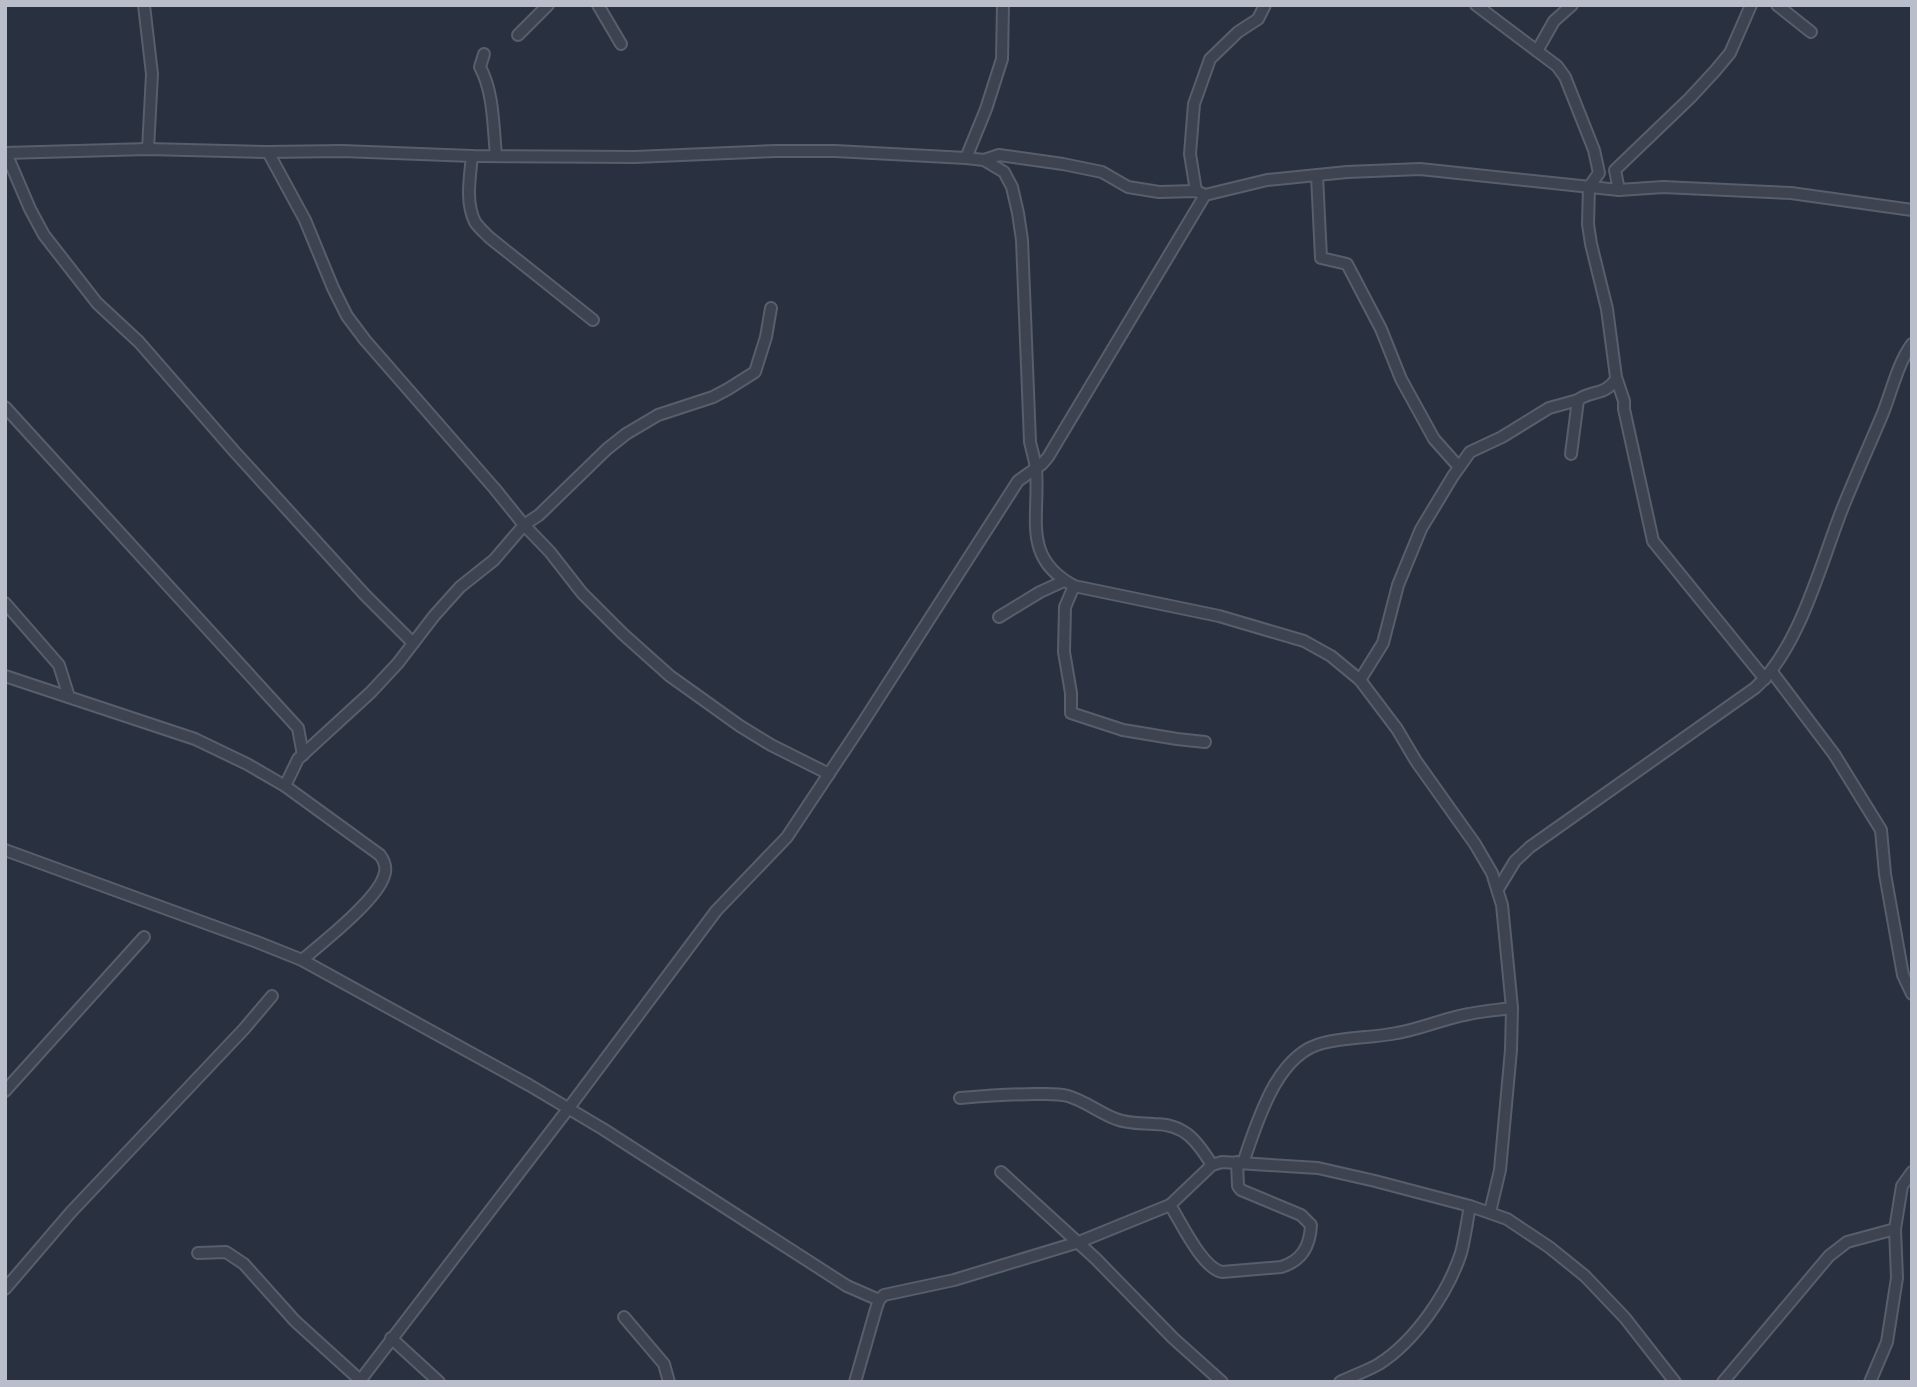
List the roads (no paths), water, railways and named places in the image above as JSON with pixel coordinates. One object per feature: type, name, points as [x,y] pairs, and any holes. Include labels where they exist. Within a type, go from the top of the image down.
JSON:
[{"type":"street","points":[[144,5],[152,74],[148,149]]},
{"type":"street","points":[[598,5],[621,44]]},
{"type":"street","points":[[966,158],[1002,60],[1003,5]]},
{"type":"street","points":[[198,1254],[226,1252],[244,1264],[295,1321],[360,1381],[569,1110],[716,911],[787,837],[1018,481],[1048,457],[1201,193],[1190,154],[1194,104],[1210,59],[1238,32],[1258,19],[1265,5]]},
{"type":"street","points":[[1476,5],[1557,66],[1565,77],[1594,150],[1599,173],[1589,187],[1588,224],[1591,244],[1607,309],[1616,379],[1624,401],[1653,541],[1835,754],[1881,830],[1885,874],[1903,975],[1912,994]]},
{"type":"street","points":[[1537,51],[1554,21],[1573,5]]},
{"type":"street","points":[[1619,190],[1615,170],[1730,53],[1751,5]]},
{"type":"street","points":[[1777,5],[1811,32]]},
{"type":"street","points":[[518,35],[540,7]]},
{"type":"street","points":[[484,54],[480,67],[486,78],[491,104],[496,155]]},
{"type":"street","points":[[414,643],[365,595],[139,342],[97,303],[44,235],[6,153],[148,149],[635,157],[812,151],[984,160],[1004,172],[1012,187],[1018,213],[1022,240],[1030,442],[1036,468],[1036,534],[1041,554],[1055,574],[1069,584],[1219,616],[1278,632],[1304,641],[1331,656],[1360,680],[1397,729],[1492,873],[1502,905],[1512,1008],[1511,1051],[1500,1170],[1490,1212]]},
{"type":"street","points":[[268,152],[305,220],[347,316],[524,525],[550,552],[582,593],[670,676],[771,745],[830,774]]},
{"type":"street","points":[[984,160],[999,155],[1102,172],[1128,187],[1159,192],[1201,193],[1267,180],[1420,169],[1619,190],[1663,187],[1791,193],[1912,210]]},
{"type":"street","points":[[472,156],[469,190],[476,224],[593,320]]},
{"type":"street","points":[[1317,175],[1321,258],[1347,264],[1381,329],[1401,379],[1434,439],[1459,467]]},
{"type":"street","points":[[285,786],[293,767],[303,755],[371,692],[460,587],[494,561],[524,525],[539,515],[598,457],[626,434],[658,415],[728,389],[755,372],[766,337],[771,308]]},
{"type":"street","points":[[1498,889],[1515,862],[1530,847],[1710,720],[1768,675],[1804,610],[1899,369],[1912,344]]},
{"type":"street","points":[[1360,680],[1383,643],[1398,585],[1421,529],[1470,453],[1549,408],[1608,389],[1616,379]]},
{"type":"street","points":[[1571,454],[1578,400]]},
{"type":"street","points":[[5,407],[298,728],[303,755]]},
{"type":"street","points":[[1030,442],[1054,445]]},
{"type":"street","points":[[999,617],[1040,592],[1069,584]]},
{"type":"street","points":[[1069,584],[1064,652],[1072,713],[1123,730],[1205,742]]},
{"type":"street","points":[[5,603],[59,665],[69,697]]},
{"type":"street","points":[[5,676],[195,739],[285,786],[380,855],[385,871],[373,893],[351,918],[302,960]]},
{"type":"street","points":[[5,850],[302,960],[603,1129],[846,1286],[879,1300]]},
{"type":"street","points":[[5,1091],[144,937]]},
{"type":"street","points":[[5,1289],[71,1212],[272,996]]},
{"type":"street","points":[[1170,1205],[1195,1246],[1215,1271],[1291,1264],[1301,1258],[1307,1248],[1311,1225],[1301,1215],[1241,1190],[1238,1186],[1240,1162],[1270,1089],[1293,1062],[1307,1049],[1320,1043],[1340,1039],[1374,1038],[1468,1014],[1512,1008]]},
{"type":"street","points":[[960,1098],[1013,1094],[1067,1096],[1118,1120],[1160,1124],[1188,1133],[1199,1143],[1212,1165]]},
{"type":"street","points":[[855,1382],[879,1300],[884,1296],[954,1280],[1079,1242],[1170,1205],[1212,1165],[1222,1161],[1318,1168],[1470,1206],[1507,1219],[1586,1276],[1625,1318],[1675,1382]]},
{"type":"street","points":[[1001,1172],[1079,1242],[1173,1338],[1223,1382]]},
{"type":"street","points":[[1870,1382],[1887,1342],[1897,1278],[1895,1229],[1902,1186],[1912,1172]]},
{"type":"street","points":[[1339,1382],[1378,1364],[1426,1319],[1446,1290],[1461,1252],[1470,1206]]},
{"type":"street","points":[[1723,1382],[1829,1256],[1847,1242],[1895,1229]]},
{"type":"street","points":[[624,1317],[664,1364],[669,1382]]},
{"type":"street","points":[[391,1338],[439,1382]]}]
